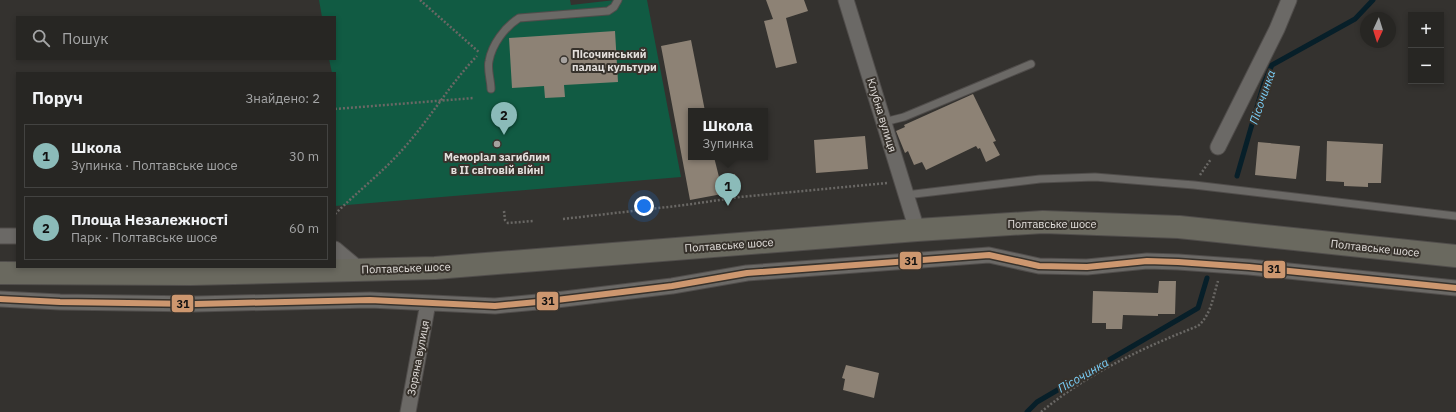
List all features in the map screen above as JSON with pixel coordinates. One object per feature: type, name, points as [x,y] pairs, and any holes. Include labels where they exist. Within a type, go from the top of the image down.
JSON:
[{"type":"highway","name":"Полтавське шосе","points":[[0,273],[191,274],[434,268],[917,230],[1043,222],[1179,227],[1456,256]]},
{"type":"street","name":"Клубна вулиця","points":[[846,0],[917,230]]},
{"type":"street","points":[[1218,147],[1277,30],[1289,0]]},
{"type":"street","points":[[0,236],[16,236]]},
{"type":"street","points":[[336,250],[360,270]]},
{"type":"street","points":[[0,299],[60,302],[196,304],[370,300],[495,306],[672,286],[747,273],[989,255],[1039,266],[1087,267],[1147,261],[1223,265],[1456,288]]},
{"type":"street","name":"Зоряна вулиця","points":[[408,412],[428,303]]},
{"type":"lane","points":[[491,89],[488,61],[500,34],[508,25],[519,18],[608,11],[614,7],[618,0]]},
{"type":"lane","points":[[884,122],[904,117],[1031,64]]},
{"type":"lane","points":[[904,188],[1095,177],[1194,185],[1456,216]]},
{"type":"path","points":[[420,0],[488,61]]},
{"type":"path","points":[[336,213],[379,175],[403,149],[419,130],[439,101],[480,53]]},
{"type":"path","points":[[336,109],[474,98]]},
{"type":"path","points":[[1194,185],[1218,147]]},
{"type":"path","points":[[564,219],[740,197],[904,188]]},
{"type":"path","points":[[504,211],[504,220],[508,223],[534,221]]},
{"type":"path","points":[[1041,412],[1066,391],[1100,371],[1198,326],[1205,320],[1209,312],[1223,265]]},
{"type":"green space","points":[[319,0],[570,0],[571,5],[615,0],[647,0],[681,177],[336,206],[336,72],[332,72],[329,60],[336,60],[336,16],[322,16]]},
{"type":"building","points":[[766,0],[804,0],[808,11],[786,18],[797,63],[776,68],[764,21],[773,19]]},
{"type":"building","name":"Пісочинський палац культури","points":[[615,31],[618,82],[564,85],[565,97],[545,98],[544,86],[512,88],[509,38]]},
{"type":"building","points":[[691,40],[704,108],[688,108],[688,160],[715,160],[719,177],[735,174],[738,191],[690,200],[661,46]]},
{"type":"building","points":[[973,94],[996,141],[993,142],[1000,155],[986,162],[980,148],[978,149],[976,146],[926,170],[922,162],[914,165],[908,151],[905,153],[896,131],[905,127],[904,125]]},
{"type":"building","points":[[865,136],[868,169],[816,173],[814,140]]},
{"type":"building","points":[[1327,141],[1383,144],[1381,183],[1368,183],[1368,187],[1344,186],[1344,182],[1326,181]]},
{"type":"building","points":[[1258,142],[1300,146],[1296,179],[1255,175]]},
{"type":"building","points":[[1159,281],[1176,281],[1175,314],[1158,314],[1158,316],[1123,315],[1122,329],[1106,329],[1106,323],[1092,323],[1093,291],[1158,293]]},
{"type":"building","points":[[846,365],[879,373],[874,398],[843,390],[845,379],[842,378]]},
{"type":"waterway","name":"Пісочинка","points":[[1237,176],[1264,83],[1272,65],[1355,19],[1373,0]]},
{"type":"waterway","name":"Пісочинка","points":[[1027,412],[1037,402],[1198,308],[1207,278]]},
{"type":"transit line","name":"31","points":[[0,299],[60,302],[196,304],[370,300],[495,306],[672,286],[747,273],[989,255],[1039,266],[1087,267],[1147,261],[1178,262],[1249,267],[1456,288]]},
{"type":"place","name":"Пісочинський палац культури","points":[[564,60]]},
{"type":"place","name":"Площа Незалежності","points":[[504,135]]},
{"type":"place","name":"Меморіал загиблим в II світовій війні","points":[[497,144]]},
{"type":"place","name":"Школа","points":[[728,206]]}]
